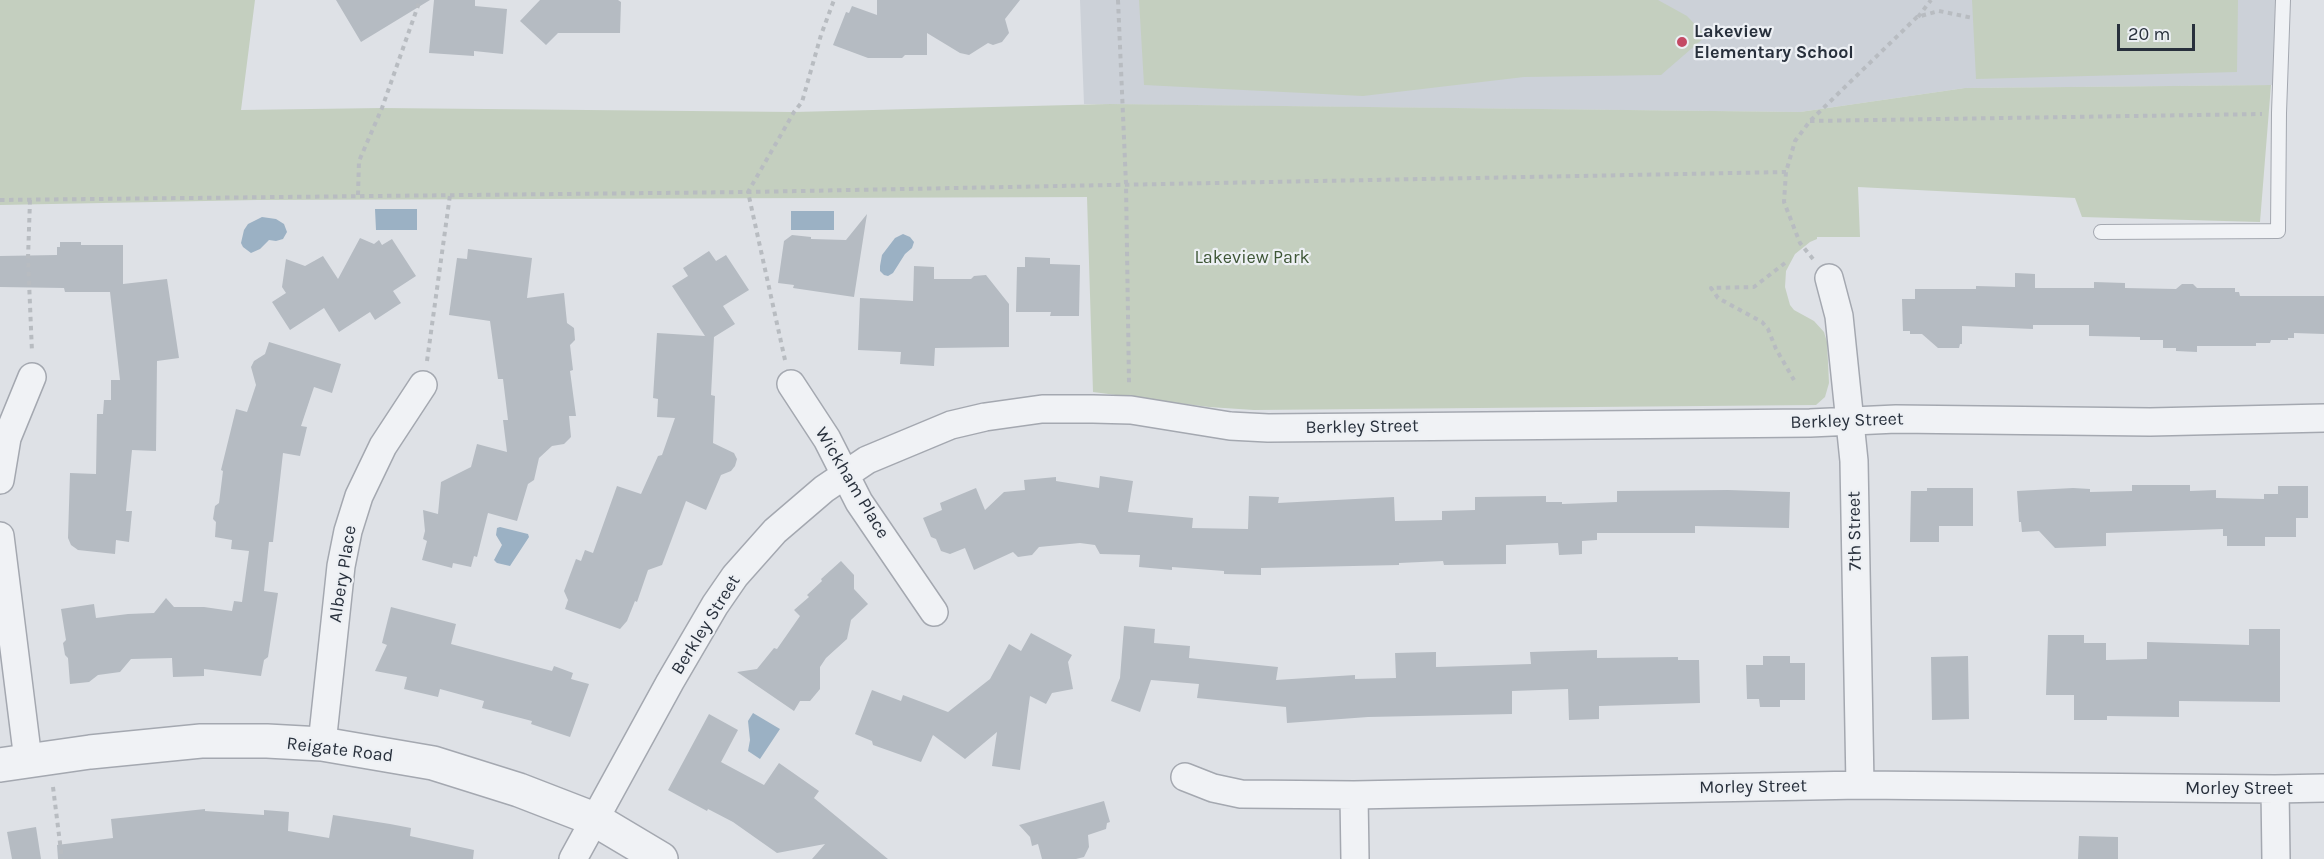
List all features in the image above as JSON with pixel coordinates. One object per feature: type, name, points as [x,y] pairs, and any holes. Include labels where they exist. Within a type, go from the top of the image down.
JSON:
[{"type":"street","name":"7th Street","points":[[1829,278],[1839,316],[1854,461],[1860,785]]},
{"type":"street","points":[[0,480],[7,438],[32,377]]},
{"type":"street","name":"Wickham Place","points":[[791,384],[827,439],[859,502],[934,612]]},
{"type":"street","name":"Albery Place","points":[[322,744],[341,566],[348,531],[359,496],[383,446],[423,385]]},
{"type":"street","name":"Berkley Street","points":[[573,859],[692,643],[735,576],[792,516],[845,474],[867,460],[915,438],[951,425],[985,417],[1042,410],[1131,410],[1230,426],[1268,428],[1810,423],[1851,420],[2150,422],[2324,418]]},
{"type":"street","points":[[0,537],[14,763]]},
{"type":"street","name":"Reigate Road","points":[[14,763],[90,752],[201,741],[322,744],[433,763],[519,790],[594,819],[661,859]]},
{"type":"street","name":"Morley Street","points":[[1185,777],[1213,788],[1241,794],[1354,795],[1860,785],[2324,788]]},
{"type":"street","points":[[2275,789],[2276,859]]},
{"type":"street","points":[[1354,795],[1355,859]]},
{"type":"lane","points":[[2102,232],[2278,231],[2283,0]]},
{"type":"path","points":[[358,195],[359,161],[382,108],[420,0]]},
{"type":"path","points":[[791,384],[748,192],[802,102],[821,34],[834,0]]},
{"type":"path","points":[[1118,0],[1126,184],[1131,410]]},
{"type":"path","points":[[1829,278],[1800,243],[1785,201],[1786,172],[1795,141],[1810,121],[1917,17],[1931,0]]},
{"type":"path","points":[[1917,17],[1939,11],[1973,18]]},
{"type":"path","points":[[1810,121],[2279,113]]},
{"type":"path","points":[[0,200],[748,192],[1786,172]]},
{"type":"path","points":[[423,385],[450,195]]},
{"type":"path","points":[[30,200],[28,258],[32,377]]},
{"type":"path","points":[[1785,263],[1754,287],[1712,288],[1718,298],[1762,322],[1768,329],[1776,349],[1794,380]]},
{"type":"path","points":[[52,787],[62,859]]},
{"type":"shaded area","name":"Lakeview Elementary School","points":[[1080,0],[2283,0],[2281,85],[1965,88],[1800,112],[1084,104]]},
{"type":"green space","name":"Lakeview Park","points":[[0,0],[255,0],[241,110],[382,108],[794,112],[1110,104],[1800,112],[1965,88],[2271,85],[2260,222],[2082,217],[2075,198],[1858,187],[1860,237],[1817,237],[1795,254],[1786,271],[1785,287],[1790,305],[1794,310],[1814,321],[1824,332],[1827,342],[1829,383],[1825,397],[1816,405],[1254,410],[1209,407],[1093,392],[1087,197],[257,200],[0,205]]},
{"type":"green space","points":[[1139,0],[1658,0],[1687,16],[1706,36],[1661,75],[1524,77],[1363,96],[1144,85]]},
{"type":"green space","points":[[1972,0],[2238,0],[2237,72],[1976,79]]},
{"type":"water","points":[[375,209],[417,209],[417,230],[376,230]]},
{"type":"water","points":[[791,211],[834,211],[834,230],[791,230]]},
{"type":"water","points":[[262,217],[276,219],[284,224],[287,232],[283,239],[269,240],[260,249],[251,253],[241,243],[244,230],[248,224]]},
{"type":"water","points":[[903,234],[914,242],[912,248],[905,254],[893,273],[888,276],[884,275],[880,271],[882,255],[895,238]]},
{"type":"water","points":[[497,528],[528,534],[529,537],[510,566],[494,560],[502,545],[496,535]]},
{"type":"water","points":[[753,713],[780,729],[760,759],[748,751],[750,740],[748,721]]},
{"type":"building","points":[[336,0],[430,0],[361,42]]},
{"type":"building","points":[[434,0],[475,0],[475,6],[507,9],[503,54],[474,51],[474,56],[429,53]]},
{"type":"building","points":[[540,0],[618,0],[621,2],[620,33],[558,33],[546,45],[520,21]]},
{"type":"building","points":[[877,0],[1020,0],[1005,19],[1009,33],[1002,42],[993,45],[988,43],[969,55],[960,53],[927,33],[927,55],[868,58],[833,45],[846,12],[849,13],[852,6],[877,15]]},
{"type":"building","points":[[867,214],[854,297],[793,288],[794,285],[778,283],[784,241],[792,235],[811,237],[811,239],[846,240]]},
{"type":"building","points":[[360,238],[374,244],[379,240],[382,245],[392,239],[416,276],[393,291],[401,303],[375,320],[370,312],[339,332],[324,308],[290,330],[272,302],[286,293],[282,287],[286,259],[305,266],[323,256],[338,279]]},
{"type":"building","points":[[60,242],[81,242],[81,245],[123,245],[123,284],[167,279],[179,358],[157,361],[156,451],[132,450],[126,511],[132,511],[129,542],[116,540],[115,554],[78,550],[71,545],[68,538],[70,473],[96,474],[97,414],[103,414],[104,400],[111,400],[111,380],[120,380],[110,292],[65,292],[64,288],[0,287],[0,256],[57,255]]},
{"type":"building","points":[[468,249],[532,258],[527,298],[564,293],[567,323],[574,328],[575,340],[570,345],[573,370],[570,371],[576,416],[569,416],[571,437],[564,444],[552,446],[539,458],[534,480],[528,484],[517,521],[488,513],[477,557],[474,556],[471,567],[453,563],[452,568],[422,560],[427,541],[423,539],[425,531],[423,510],[438,514],[441,482],[471,467],[477,444],[507,452],[503,420],[508,420],[503,379],[498,379],[490,321],[449,315],[457,258],[467,259]]},
{"type":"building","points":[[709,251],[716,261],[726,255],[749,290],[723,306],[735,324],[714,337],[711,395],[715,396],[713,443],[734,453],[737,459],[731,471],[721,475],[706,510],[686,501],[662,565],[648,570],[637,602],[635,601],[627,621],[620,629],[565,609],[568,600],[564,591],[576,559],[581,561],[585,550],[593,553],[617,486],[641,494],[658,456],[662,455],[675,418],[657,417],[658,399],[653,398],[657,333],[705,336],[672,286],[688,276],[683,268]]},
{"type":"building","points":[[1025,257],[1050,258],[1050,264],[1080,265],[1079,316],[1050,316],[1051,312],[1016,312],[1017,267],[1025,267]]},
{"type":"building","points":[[914,266],[934,267],[934,279],[971,279],[974,276],[986,275],[1009,304],[1009,347],[935,348],[934,366],[900,364],[901,352],[858,350],[860,298],[913,301]]},
{"type":"building","points":[[2015,273],[2035,274],[2035,288],[2094,288],[2094,282],[2125,283],[2125,288],[2176,289],[2182,284],[2193,284],[2197,288],[2235,288],[2235,292],[2239,292],[2240,296],[2324,296],[2324,334],[2294,333],[2294,338],[2271,340],[2270,343],[2256,343],[2256,346],[2197,346],[2197,352],[2163,348],[2163,340],[2089,336],[2089,325],[2033,325],[2033,329],[1962,326],[1962,344],[1959,348],[1938,348],[1922,334],[1910,334],[1910,331],[1903,331],[1902,299],[1915,299],[1915,289],[2015,287]]},
{"type":"building","points":[[269,342],[341,364],[332,393],[314,387],[301,426],[307,427],[300,456],[283,453],[273,542],[269,542],[264,591],[278,593],[268,657],[264,660],[261,676],[204,669],[204,676],[173,677],[172,658],[131,659],[120,672],[98,675],[89,682],[70,684],[68,658],[65,655],[63,643],[66,640],[61,609],[94,604],[96,618],[154,613],[166,598],[174,607],[204,607],[232,611],[234,601],[242,602],[249,551],[231,549],[232,540],[215,537],[216,522],[213,519],[215,506],[219,503],[223,471],[221,470],[236,409],[247,412],[256,385],[251,367],[254,361],[265,354]]},
{"type":"building","points":[[1100,476],[1133,481],[1128,512],[1193,518],[1192,528],[1248,529],[1249,496],[1279,497],[1278,503],[1394,497],[1395,521],[1442,520],[1442,511],[1475,510],[1475,497],[1546,496],[1546,502],[1562,502],[1562,504],[1617,502],[1617,491],[1728,490],[1790,492],[1789,528],[1695,526],[1695,533],[1597,533],[1597,540],[1582,541],[1582,554],[1559,555],[1558,543],[1506,545],[1506,564],[1444,565],[1443,561],[1399,563],[1399,565],[1261,568],[1261,575],[1224,574],[1224,571],[1172,567],[1172,570],[1139,567],[1140,555],[1100,554],[1095,545],[1080,543],[1039,547],[1032,555],[1018,557],[1013,552],[974,570],[965,548],[950,554],[941,551],[936,539],[931,537],[923,518],[942,510],[940,503],[976,488],[985,510],[1004,492],[1025,490],[1024,480],[1056,477],[1056,481],[1099,488]]},
{"type":"building","points":[[2132,485],[2190,485],[2190,491],[2216,490],[2216,498],[2264,499],[2264,494],[2278,494],[2278,486],[2308,486],[2308,518],[2296,518],[2296,537],[2265,537],[2265,546],[2227,546],[2227,536],[2223,536],[2223,529],[2106,533],[2106,546],[2055,548],[2039,531],[2022,532],[2017,491],[2073,488],[2090,489],[2090,492],[2132,491]]},
{"type":"building","points":[[1927,488],[1973,488],[1973,526],[1939,526],[1939,542],[1910,542],[1911,491],[1927,491]]},
{"type":"building","points":[[841,561],[854,575],[854,589],[868,604],[851,620],[847,639],[826,658],[820,667],[820,689],[810,701],[800,701],[794,711],[737,672],[757,669],[774,648],[777,649],[800,616],[794,610],[809,597],[807,595],[822,581],[821,579]]},
{"type":"building","points":[[391,607],[456,624],[451,644],[552,671],[554,666],[573,673],[571,679],[589,684],[570,737],[531,724],[532,721],[482,708],[484,701],[440,689],[438,697],[404,689],[407,677],[375,671],[387,645],[382,643]]},
{"type":"building","points":[[1124,626],[1155,629],[1154,643],[1190,646],[1189,658],[1278,667],[1276,680],[1355,675],[1355,679],[1396,678],[1395,653],[1436,652],[1436,667],[1531,664],[1530,652],[1597,650],[1597,658],[1678,657],[1678,660],[1699,660],[1700,703],[1599,706],[1599,719],[1569,720],[1568,689],[1512,691],[1512,714],[1368,717],[1287,723],[1286,707],[1197,698],[1199,684],[1151,680],[1140,712],[1111,701],[1120,678]]},
{"type":"building","points":[[2249,629],[2280,629],[2280,702],[2179,701],[2179,717],[2107,716],[2107,720],[2074,720],[2074,695],[2046,695],[2048,635],[2084,635],[2084,643],[2106,643],[2106,660],[2147,659],[2147,642],[2249,645]]},
{"type":"building","points":[[1031,633],[1072,655],[1068,662],[1073,689],[1052,693],[1046,704],[1030,696],[1020,770],[992,766],[997,732],[965,759],[933,735],[921,762],[873,745],[872,741],[855,734],[872,690],[901,701],[903,695],[948,712],[990,679],[1009,644],[1021,651]]},
{"type":"building","points":[[1763,656],[1790,656],[1790,663],[1805,663],[1805,700],[1780,700],[1780,707],[1760,707],[1759,699],[1747,699],[1746,665],[1763,665]]},
{"type":"building","points":[[1968,656],[1969,719],[1932,720],[1931,657]]},
{"type":"building","points":[[709,714],[738,730],[721,762],[764,785],[779,763],[819,791],[814,798],[888,859],[812,859],[825,844],[777,853],[733,822],[668,790]]},
{"type":"building","points":[[1104,801],[1110,822],[1107,823],[1106,829],[1088,835],[1089,847],[1084,857],[1042,859],[1038,844],[1032,846],[1030,837],[1019,825]]},
{"type":"building","points":[[205,809],[205,811],[264,815],[264,810],[289,812],[288,831],[329,838],[333,815],[390,824],[411,828],[410,836],[474,850],[473,859],[58,859],[57,845],[113,838],[111,819]]},
{"type":"building","points":[[36,827],[41,859],[12,859],[7,832]]},
{"type":"building","points":[[2079,836],[2118,837],[2118,859],[2078,859]]},
{"type":"place","name":"Lakeview Elementary School","points":[[1682,42]]}]
